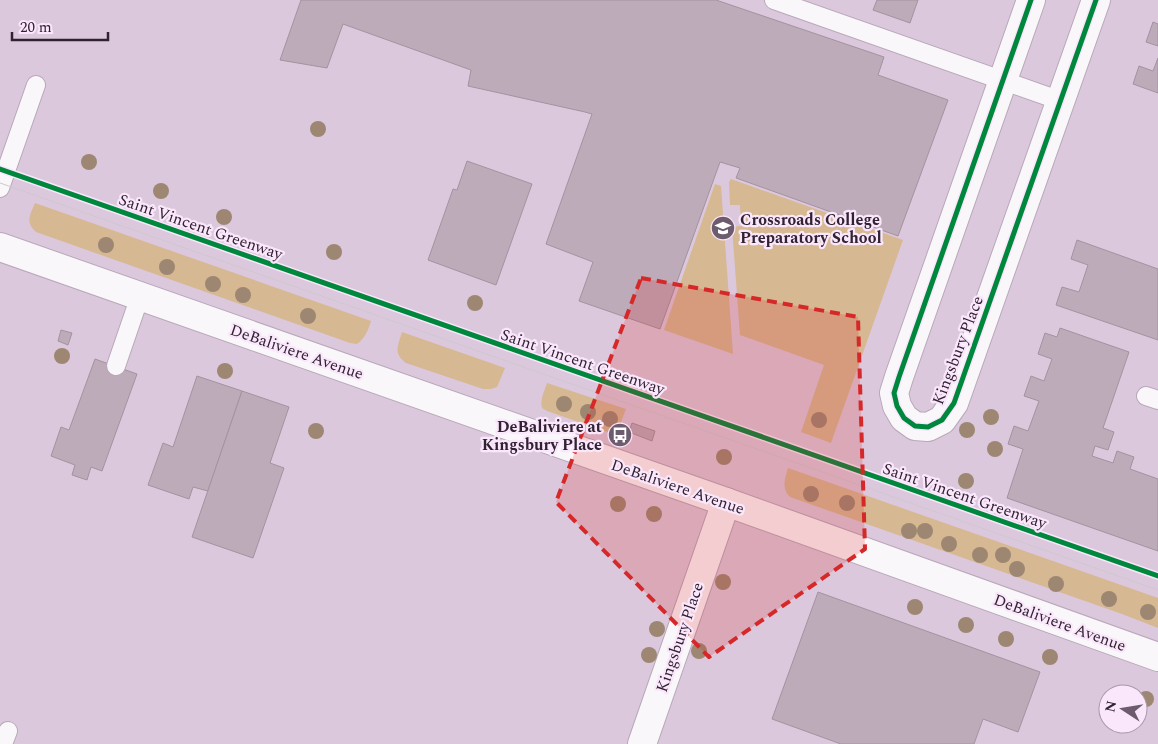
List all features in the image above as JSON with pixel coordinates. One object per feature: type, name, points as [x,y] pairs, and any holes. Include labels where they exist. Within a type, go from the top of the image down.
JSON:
[{"type":"main road","name":"Kingsbury Place","points":[[1031,0],[894,393],[897,406],[904,418],[915,426],[928,427],[942,420],[954,404],[1096,0]]},
{"type":"main road","name":"DeBaliviere Avenue","points":[[0,247],[726,502],[1158,657]]},
{"type":"main road","name":"Kingsbury Place","points":[[642,744],[726,502]]},
{"type":"lane","points":[[774,0],[1061,101]]},
{"type":"lane","points":[[0,188],[36,85]]},
{"type":"lane","points":[[116,366],[140,296]]},
{"type":"highlighted area","points":[[641,278],[858,317],[865,549],[709,657],[556,502]]},
{"type":"shaded area","points":[[731,179],[903,240],[831,443],[801,432],[824,365],[740,335],[732,227],[741,226],[740,205],[730,205],[729,182]]},
{"type":"shaded area","points":[[715,184],[721,186],[733,354],[664,330]]},
{"type":"shaded area","points":[[35,203],[371,321],[369,328],[357,344],[350,343],[36,232],[30,225],[30,215]]},
{"type":"shaded area","points":[[402,332],[505,368],[497,387],[483,389],[406,363],[399,356],[398,352]]},
{"type":"shaded area","points":[[547,383],[626,409],[616,435],[542,408],[542,399]]},
{"type":"shaded area","points":[[788,468],[1158,598],[1158,628],[790,497],[785,490]]},
{"type":"building","points":[[301,0],[716,0],[884,57],[878,75],[948,100],[898,236],[736,178],[740,168],[720,162],[660,329],[579,301],[593,262],[546,244],[592,114],[468,86],[471,70],[343,24],[327,68],[280,60]]},
{"type":"building","points":[[877,0],[918,0],[910,23],[873,10]]},
{"type":"building","points":[[1153,22],[1158,24],[1158,46],[1146,42]]},
{"type":"building","points":[[1158,58],[1158,93],[1133,84],[1139,66],[1153,71]]},
{"type":"building","points":[[467,161],[532,184],[496,285],[428,260],[453,189],[457,190]]},
{"type":"building","points":[[1077,240],[1158,269],[1158,340],[1056,305],[1062,287],[1079,292],[1088,265],[1071,259]]},
{"type":"building","points":[[1060,328],[1129,352],[1103,428],[1114,432],[1108,450],[1095,446],[1092,456],[1113,463],[1117,451],[1134,457],[1130,469],[1158,479],[1158,551],[1007,498],[1023,449],[1008,444],[1014,426],[1028,431],[1039,401],[1024,396],[1031,376],[1044,381],[1052,359],[1038,354],[1045,333],[1057,337]]},
{"type":"building","points":[[61,330],[72,333],[68,345],[58,341]]},
{"type":"building","points":[[95,359],[137,374],[102,471],[91,467],[87,480],[72,475],[75,465],[51,456],[61,427],[69,430]]},
{"type":"building","points":[[197,376],[242,391],[208,491],[193,487],[189,499],[148,485],[163,443],[173,447]]},
{"type":"building","points":[[242,391],[289,407],[270,463],[284,468],[253,558],[192,537]]},
{"type":"building","points":[[632,423],[655,431],[652,441],[629,432]]},
{"type":"building","points":[[818,592],[1040,672],[1018,732],[983,719],[974,744],[841,744],[772,719]]},
{"type":"tram line","points":[[0,183],[1158,590]]},
{"type":"cycle path","points":[[1031,0],[894,393],[897,406],[904,418],[915,426],[928,427],[942,420],[954,403],[1096,0]]},
{"type":"cycle path","name":"Saint Vincent Greenway","points":[[0,169],[1158,576]]},
{"type":"place","name":"Crossroads College Preparatory School","points":[[723,228]]},
{"type":"place","name":"DeBaliviere at Kingsbury Place","points":[[620,435]]}]
